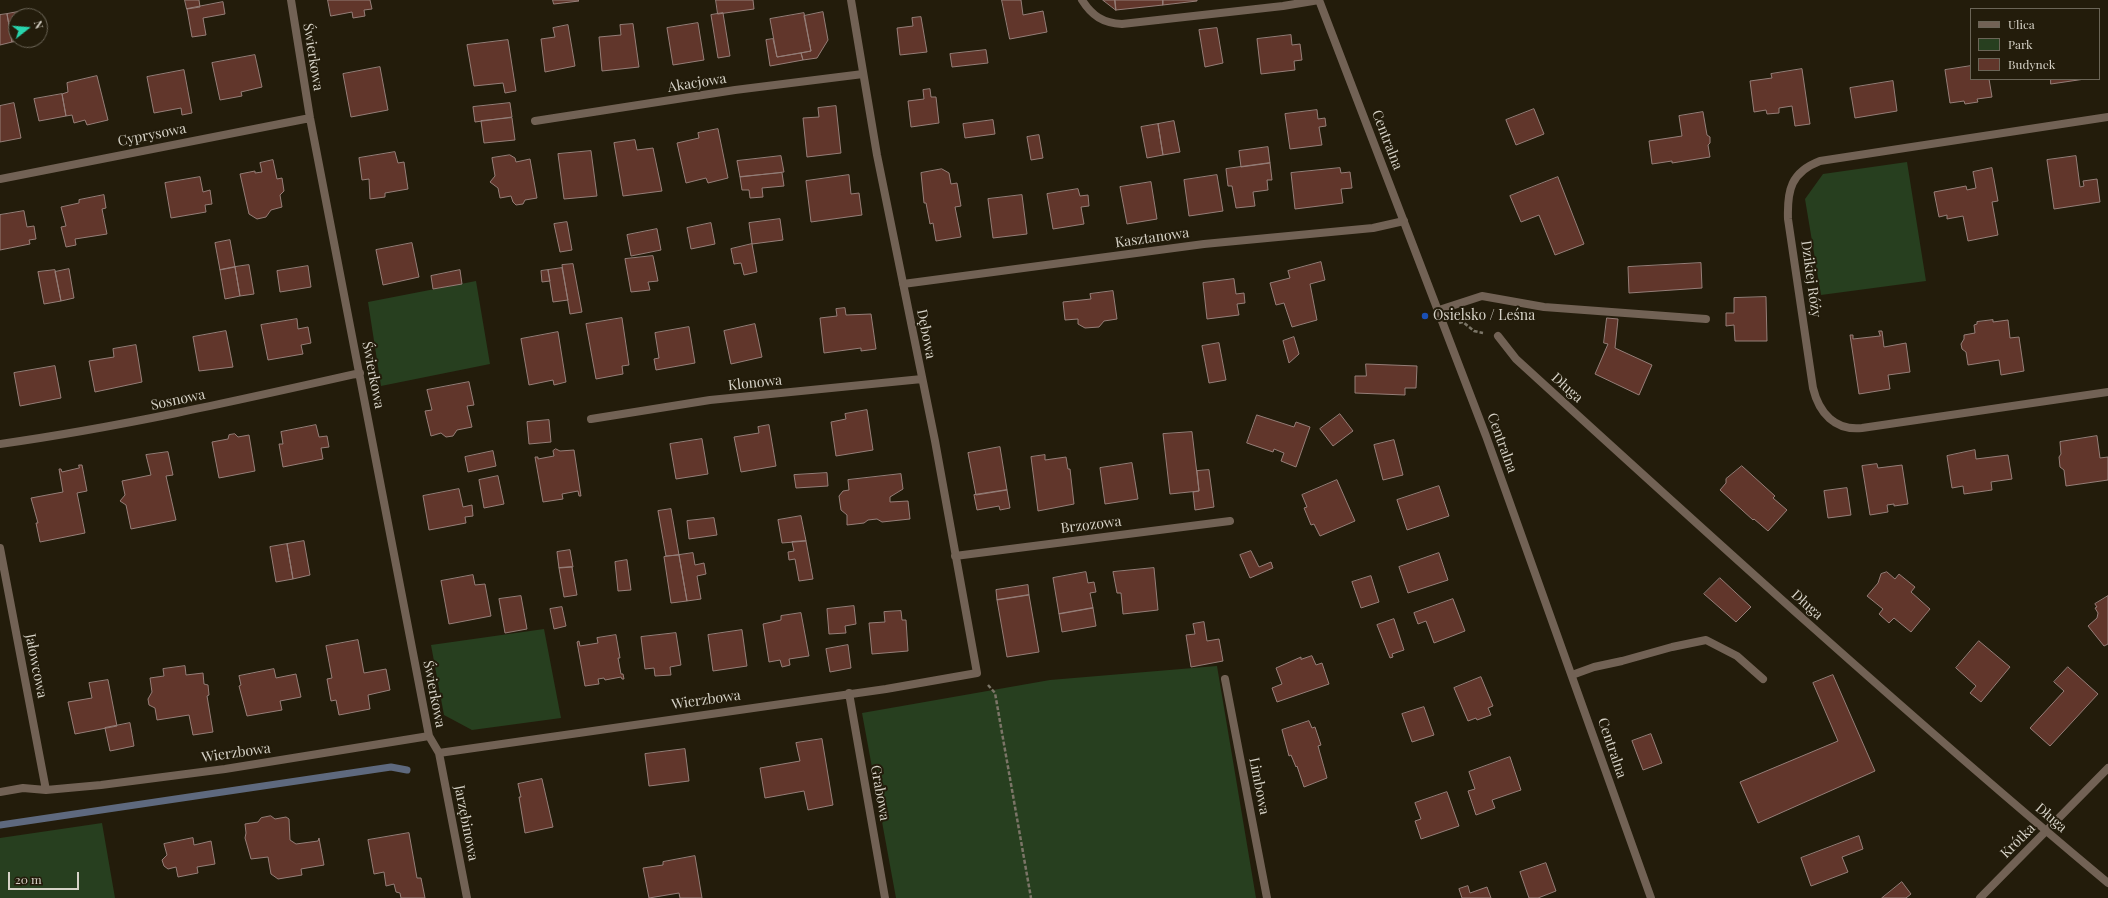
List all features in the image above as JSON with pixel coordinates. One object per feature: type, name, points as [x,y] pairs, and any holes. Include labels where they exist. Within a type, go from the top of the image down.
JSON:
[{"type":"street","name":"Świerkowa","points":[[291,0],[310,118],[429,736],[439,753]]},
{"type":"street","name":"Dębowa","points":[[852,0],[877,155],[922,379],[977,672]]},
{"type":"street","points":[[1082,0],[1087,9],[1098,18],[1109,23],[1122,24],[1283,6],[1319,0]]},
{"type":"street","name":"Centralna","points":[[1319,0],[1446,328],[1651,898]]},
{"type":"street","name":"Akacjowa","points":[[535,121],[735,90],[863,74]]},
{"type":"street","name":"Dzikiej Róży","points":[[2108,116],[1820,161],[1799,172],[1790,189],[1788,201],[1788,218],[1816,402],[1822,411],[1836,424],[1852,429],[1862,428],[2108,392]]},
{"type":"street","name":"Cyprysowa","points":[[0,179],[310,118]]},
{"type":"street","name":"Kasztanowa","points":[[903,284],[1204,244],[1373,228],[1404,221]]},
{"type":"street","points":[[1439,310],[1482,296],[1544,307],[1706,319]]},
{"type":"street","name":"Długa","points":[[1498,336],[1516,359],[1859,669],[2108,884]]},
{"type":"street","name":"Sosnowa","points":[[0,444],[65,435],[182,413],[360,373]]},
{"type":"street","name":"Klonowa","points":[[591,419],[710,400],[922,379]]},
{"type":"street","name":"Brzozowa","points":[[955,556],[1230,521]]},
{"type":"street","name":"Jałowcowa","points":[[0,548],[46,790]]},
{"type":"street","points":[[1572,675],[1594,667],[1706,640],[1737,656],[1763,679]]},
{"type":"street","name":"Wierzbowa","points":[[439,753],[886,688],[977,672]]},
{"type":"street","name":"Limbowa","points":[[1225,679],[1267,898]]},
{"type":"street","name":"Grabowa","points":[[849,693],[885,898]]},
{"type":"street","name":"Wierzbowa","points":[[0,792],[23,788],[46,790],[224,769],[429,736]]},
{"type":"street","name":"Jarzębinowa","points":[[439,753],[467,898]]},
{"type":"street","name":"Krótka","points":[[1980,898],[2108,768]]},
{"type":"path","points":[[1446,328],[1463,322],[1474,331],[1498,336]]},
{"type":"path","points":[[977,672],[995,693],[1031,898]]},
{"type":"green space","points":[[1907,162],[1926,281],[1821,295],[1805,199],[1823,174]]},
{"type":"green space","points":[[476,281],[490,364],[381,386],[368,302]]},
{"type":"green space","points":[[544,629],[561,718],[472,730],[444,715],[431,645]]},
{"type":"green space","points":[[1217,666],[1256,898],[896,898],[862,713],[1050,680]]},
{"type":"green space","points":[[102,823],[115,898],[0,898],[0,838]]},
{"type":"building","points":[[185,0],[199,0],[200,7],[187,9]]},
{"type":"building","points":[[328,0],[370,0],[372,9],[364,10],[365,16],[353,18],[352,12],[331,16]]},
{"type":"building","points":[[553,0],[578,0],[579,1],[554,4]]},
{"type":"building","points":[[716,0],[753,0],[754,9],[718,14]]},
{"type":"building","points":[[1002,0],[1021,0],[1023,15],[1043,11],[1047,32],[1010,39]]},
{"type":"building","points":[[1103,0],[1115,0],[1116,10]]},
{"type":"building","points":[[1115,0],[1163,0],[1163,5],[1116,10]]},
{"type":"building","points":[[1163,0],[1197,0],[1197,1],[1163,5]]},
{"type":"building","points":[[223,2],[225,14],[203,18],[206,35],[192,37],[187,9]]},
{"type":"building","points":[[823,12],[828,40],[817,58],[803,60],[801,53],[811,51],[804,16]]},
{"type":"building","points":[[723,13],[730,56],[718,58],[711,15]]},
{"type":"building","points":[[804,13],[811,51],[777,57],[770,19]]},
{"type":"building","points":[[7,14],[8,43],[0,45],[0,15]]},
{"type":"building","points":[[921,17],[927,52],[900,55],[897,28],[913,26],[912,18]]},
{"type":"building","points":[[698,23],[704,60],[673,65],[667,28]]},
{"type":"building","points":[[633,24],[639,67],[602,71],[599,37],[621,35],[620,25]]},
{"type":"building","points":[[568,25],[575,66],[545,72],[541,39],[555,37],[553,28]]},
{"type":"building","points":[[1217,28],[1223,63],[1205,67],[1199,30]]},
{"type":"building","points":[[1291,35],[1292,45],[1300,44],[1302,60],[1294,61],[1295,70],[1261,74],[1257,39]]},
{"type":"building","points":[[773,39],[777,57],[801,53],[803,60],[770,66],[766,40]]},
{"type":"building","points":[[508,40],[516,91],[505,93],[503,83],[474,86],[467,45]]},
{"type":"building","points":[[986,50],[988,63],[952,67],[950,54]]},
{"type":"building","points":[[255,55],[262,87],[241,92],[242,96],[220,100],[212,63]]},
{"type":"building","points":[[1970,66],[1970,80],[1989,80],[1992,97],[1977,99],[1978,102],[1965,104],[1964,101],[1950,103],[1945,70]]},
{"type":"building","points":[[380,67],[388,110],[351,117],[343,74]]},
{"type":"building","points":[[1802,69],[1810,124],[1795,126],[1792,106],[1779,108],[1779,113],[1767,114],[1766,110],[1754,112],[1750,81],[1772,78],[1771,74]]},
{"type":"building","points":[[184,70],[192,113],[182,115],[181,108],[154,113],[147,77]]},
{"type":"building","points":[[97,76],[108,120],[87,125],[85,120],[74,123],[72,115],[66,116],[62,94],[68,92],[67,83]]},
{"type":"building","points":[[2051,80],[2078,80],[2051,84]]},
{"type":"building","points":[[1893,81],[1897,111],[1855,118],[1850,88]]},
{"type":"building","points":[[930,89],[931,97],[936,97],[939,123],[911,127],[908,101],[924,99],[923,90]]},
{"type":"building","points":[[62,94],[66,116],[39,121],[34,99]]},
{"type":"building","points":[[14,103],[21,138],[0,142],[0,106]]},
{"type":"building","points":[[510,103],[512,117],[475,122],[473,107]]},
{"type":"building","points":[[836,106],[841,153],[807,157],[803,118],[819,117],[818,108]]},
{"type":"building","points":[[1534,109],[1544,134],[1516,145],[1506,120]]},
{"type":"building","points":[[1317,110],[1318,119],[1325,118],[1326,126],[1319,127],[1322,145],[1290,149],[1285,114]]},
{"type":"building","points":[[1703,112],[1707,135],[1710,137],[1710,143],[1708,145],[1710,157],[1672,163],[1672,161],[1652,164],[1649,141],[1682,136],[1679,116]]},
{"type":"building","points":[[512,118],[515,140],[484,143],[481,121]]},
{"type":"building","points":[[993,120],[995,134],[965,138],[963,124]]},
{"type":"building","points":[[1174,121],[1180,152],[1163,155],[1158,124]]},
{"type":"building","points":[[1158,124],[1163,155],[1147,158],[1141,127]]},
{"type":"building","points":[[718,129],[728,178],[708,183],[706,178],[686,183],[677,143],[699,138],[698,133]]},
{"type":"building","points":[[1039,135],[1043,158],[1031,160],[1027,137]]},
{"type":"building","points":[[635,140],[637,150],[653,148],[662,191],[623,196],[614,143]]},
{"type":"building","points":[[1268,147],[1270,163],[1241,167],[1239,151]]},
{"type":"building","points":[[591,151],[597,196],[564,199],[558,154]]},
{"type":"building","points":[[395,152],[398,163],[404,162],[408,189],[385,193],[385,197],[370,199],[369,179],[362,180],[359,158]]},
{"type":"building","points":[[510,155],[515,158],[516,162],[530,159],[537,198],[525,200],[523,204],[516,205],[511,196],[500,198],[498,188],[490,182],[495,176],[492,158]]},
{"type":"building","points":[[781,156],[784,172],[740,177],[737,161]]},
{"type":"building","points":[[2076,156],[2080,187],[2084,186],[2083,181],[2097,179],[2100,202],[2054,209],[2047,160]]},
{"type":"building","points":[[273,160],[277,179],[282,178],[284,191],[280,195],[282,207],[271,210],[266,217],[257,219],[249,214],[240,174],[255,171],[255,173],[262,172],[260,163]]},
{"type":"building","points":[[1270,163],[1272,180],[1267,180],[1268,190],[1253,192],[1255,206],[1236,208],[1232,186],[1228,186],[1226,169]]},
{"type":"building","points":[[1340,168],[1341,173],[1350,172],[1352,188],[1341,189],[1343,203],[1295,209],[1291,173]]},
{"type":"building","points":[[1992,168],[1998,201],[1992,202],[1998,235],[1968,241],[1963,216],[1947,219],[1947,215],[1939,217],[1934,192],[1966,186],[1967,190],[1976,188],[1973,172]]},
{"type":"building","points":[[942,169],[949,173],[951,184],[957,183],[961,206],[955,207],[961,237],[936,241],[933,223],[930,224],[926,203],[924,203],[921,173]]},
{"type":"building","points":[[782,173],[784,186],[762,188],[763,197],[750,198],[749,190],[742,190],[740,177]]},
{"type":"building","points":[[849,175],[851,194],[859,193],[862,215],[811,222],[806,181]]},
{"type":"building","points":[[1217,175],[1223,211],[1189,216],[1184,180]]},
{"type":"building","points":[[200,177],[203,192],[210,190],[212,204],[205,205],[206,212],[171,218],[165,183]]},
{"type":"building","points":[[1558,177],[1584,244],[1555,255],[1539,215],[1521,222],[1510,196]]},
{"type":"building","points":[[1151,182],[1157,219],[1127,224],[1120,187]]},
{"type":"building","points":[[1078,189],[1080,196],[1088,195],[1089,206],[1081,207],[1084,224],[1053,229],[1047,194]]},
{"type":"building","points":[[104,195],[106,208],[102,209],[107,234],[75,239],[76,245],[66,247],[61,227],[66,226],[61,207],[79,203],[79,200]]},
{"type":"building","points":[[1022,195],[1027,234],[993,238],[988,199]]},
{"type":"building","points":[[24,211],[27,227],[34,226],[36,239],[29,240],[30,244],[0,250],[0,215]]},
{"type":"building","points":[[780,219],[783,240],[752,244],[749,223]]},
{"type":"building","points":[[567,222],[572,250],[560,252],[554,224]]},
{"type":"building","points":[[711,223],[715,244],[691,249],[687,228]]},
{"type":"building","points":[[657,229],[661,250],[631,256],[627,235]]},
{"type":"building","points":[[230,240],[235,267],[220,270],[215,243]]},
{"type":"building","points":[[412,243],[419,277],[383,285],[376,250]]},
{"type":"building","points":[[752,244],[757,272],[744,275],[741,263],[734,264],[731,249]]},
{"type":"building","points":[[653,256],[658,281],[648,282],[650,290],[631,292],[625,259]]},
{"type":"building","points":[[1321,262],[1325,280],[1310,284],[1317,320],[1292,327],[1284,303],[1276,305],[1270,283],[1290,278],[1288,271]]},
{"type":"building","points":[[1701,263],[1702,288],[1629,293],[1628,267]]},
{"type":"building","points":[[573,264],[582,312],[570,314],[562,265]]},
{"type":"building","points":[[249,265],[254,294],[240,296],[235,267]]},
{"type":"building","points":[[308,266],[311,287],[280,292],[277,271]]},
{"type":"building","points":[[235,267],[240,296],[225,299],[220,270]]},
{"type":"building","points":[[562,268],[568,300],[553,302],[548,270]]},
{"type":"building","points":[[69,269],[74,298],[61,301],[55,272]]},
{"type":"building","points":[[55,270],[61,301],[44,304],[38,272]]},
{"type":"building","points":[[460,270],[462,284],[433,289],[431,276]]},
{"type":"building","points":[[548,270],[550,281],[542,282],[541,271]]},
{"type":"building","points":[[1234,279],[1236,294],[1244,293],[1245,303],[1237,304],[1239,315],[1207,319],[1203,283]]},
{"type":"building","points":[[1113,291],[1117,319],[1104,321],[1099,327],[1085,328],[1078,324],[1078,319],[1065,320],[1063,302],[1091,299],[1090,294]]},
{"type":"building","points":[[1766,297],[1767,341],[1735,341],[1734,325],[1726,326],[1726,313],[1734,313],[1734,298]]},
{"type":"building","points":[[845,308],[846,315],[871,314],[876,349],[861,351],[861,348],[824,353],[820,318],[837,316],[836,309]]},
{"type":"building","points":[[622,318],[629,365],[622,366],[623,374],[596,379],[586,324]]},
{"type":"building","points":[[1607,318],[1618,319],[1615,348],[1652,365],[1639,395],[1595,374],[1608,344],[1604,343]]},
{"type":"building","points":[[297,319],[298,329],[308,327],[311,343],[301,345],[303,354],[268,360],[261,325]]},
{"type":"building","points":[[1993,320],[1993,322],[2008,320],[2010,338],[2019,337],[2024,371],[2001,375],[1999,360],[1968,365],[1966,352],[1962,349],[1961,344],[1964,339],[1964,335],[1975,333],[1974,325],[1977,324],[1977,322]]},
{"type":"building","points":[[755,324],[762,357],[731,364],[724,331]]},
{"type":"building","points":[[689,327],[695,363],[656,370],[654,359],[659,358],[655,333]]},
{"type":"building","points":[[226,331],[233,367],[199,371],[193,337]]},
{"type":"building","points":[[1879,331],[1882,331],[1884,347],[1906,343],[1910,372],[1888,375],[1890,389],[1859,394],[1850,335],[1853,335],[1853,339],[1880,336]]},
{"type":"building","points":[[558,332],[566,382],[554,385],[553,380],[529,385],[521,339]]},
{"type":"building","points":[[1294,337],[1299,354],[1289,363],[1283,341]]},
{"type":"building","points":[[1219,343],[1226,380],[1209,383],[1202,346]]},
{"type":"building","points":[[136,345],[142,382],[95,392],[89,361],[114,357],[113,349]]},
{"type":"building","points":[[1366,364],[1417,366],[1416,388],[1405,388],[1405,395],[1355,393],[1355,376],[1366,376]]},
{"type":"building","points":[[55,366],[61,398],[20,406],[14,373]]},
{"type":"building","points":[[469,382],[474,405],[467,406],[472,427],[457,430],[453,436],[446,437],[441,433],[431,436],[425,411],[432,410],[427,390]]},
{"type":"building","points":[[867,410],[873,450],[836,456],[831,422],[846,419],[845,414]]},
{"type":"building","points":[[1340,414],[1353,431],[1333,446],[1320,429]]},
{"type":"building","points":[[1257,415],[1294,427],[1296,422],[1310,427],[1296,467],[1281,461],[1284,453],[1274,449],[1273,452],[1247,443]]},
{"type":"building","points":[[549,420],[551,442],[529,444],[527,422]]},
{"type":"building","points":[[316,425],[319,437],[327,436],[329,447],[321,448],[323,459],[283,467],[279,444],[283,444],[281,432]]},
{"type":"building","points":[[769,425],[776,466],[741,472],[734,437],[759,433],[758,427]]},
{"type":"building","points":[[1192,432],[1199,491],[1170,494],[1163,434]]},
{"type":"building","points":[[235,434],[238,437],[249,435],[255,471],[219,478],[212,442],[228,439],[229,435]]},
{"type":"building","points":[[2097,436],[2100,458],[2108,457],[2108,480],[2066,486],[2064,470],[2060,467],[2060,442]]},
{"type":"building","points":[[702,439],[708,474],[676,479],[670,444]]},
{"type":"building","points":[[1394,440],[1403,475],[1383,480],[1374,445]]},
{"type":"building","points":[[1000,447],[1007,490],[976,495],[968,453]]},
{"type":"building","points":[[556,449],[560,451],[574,450],[581,496],[579,496],[578,491],[562,494],[563,499],[543,502],[535,457],[538,457],[538,459],[554,456],[553,451]]},
{"type":"building","points":[[1975,450],[1976,459],[2008,455],[2012,479],[1991,482],[1992,490],[1964,494],[1963,486],[1952,488],[1947,456]]},
{"type":"building","points":[[493,451],[496,466],[468,472],[465,457]]},
{"type":"building","points":[[168,452],[173,475],[166,476],[176,520],[131,529],[126,505],[120,501],[125,495],[122,481],[151,475],[146,455]]},
{"type":"building","points":[[1045,455],[1045,460],[1066,457],[1068,469],[1070,469],[1074,504],[1038,511],[1031,457]]},
{"type":"building","points":[[1132,463],[1138,499],[1105,504],[1100,468]]},
{"type":"building","points":[[1877,464],[1878,468],[1902,465],[1908,504],[1894,506],[1894,504],[1887,505],[1888,512],[1870,515],[1862,466]]},
{"type":"building","points":[[79,465],[82,465],[87,491],[77,493],[85,533],[40,542],[36,523],[38,523],[31,498],[63,492],[59,469],[61,469],[62,472],[79,468]]},
{"type":"building","points":[[1742,466],[1775,496],[1773,498],[1787,510],[1768,531],[1754,519],[1753,520],[1720,490],[1726,483],[1726,479]]},
{"type":"building","points":[[1209,470],[1214,507],[1195,510],[1193,492],[1199,491],[1197,471]]},
{"type":"building","points":[[827,473],[828,486],[796,488],[794,475]]},
{"type":"building","points":[[901,474],[903,489],[890,497],[890,502],[908,501],[910,519],[882,522],[877,519],[868,520],[864,523],[847,525],[847,515],[841,510],[839,496],[843,491],[849,490],[848,480]]},
{"type":"building","points":[[498,476],[504,504],[484,508],[479,480]]},
{"type":"building","points":[[1337,480],[1355,521],[1320,536],[1314,524],[1311,525],[1304,508],[1307,507],[1302,495]]},
{"type":"building","points":[[1439,486],[1449,516],[1407,530],[1397,500]]},
{"type":"building","points":[[1847,488],[1851,515],[1828,518],[1824,491]]},
{"type":"building","points":[[459,489],[463,507],[472,505],[473,516],[465,517],[466,523],[429,530],[423,496]]},
{"type":"building","points":[[1007,490],[1010,508],[1000,510],[999,506],[977,510],[974,495]]},
{"type":"building","points":[[671,509],[679,555],[666,556],[658,511]]},
{"type":"building","points":[[801,516],[806,541],[782,543],[778,520]]},
{"type":"building","points":[[714,518],[717,535],[689,539],[687,521]]},
{"type":"building","points":[[304,541],[310,575],[293,579],[287,544]]},
{"type":"building","points":[[806,541],[813,579],[799,581],[795,559],[789,560],[788,552],[794,551],[792,542]]},
{"type":"building","points":[[287,544],[293,579],[276,582],[270,547]]},
{"type":"building","points":[[570,550],[573,567],[559,568],[557,552]]},
{"type":"building","points":[[1251,551],[1259,567],[1271,562],[1273,568],[1250,578],[1240,555]]},
{"type":"building","points":[[693,553],[695,565],[704,563],[706,574],[697,576],[701,599],[687,601],[679,555]]},
{"type":"building","points":[[1439,553],[1448,580],[1408,593],[1399,567]]},
{"type":"building","points":[[679,555],[687,601],[671,603],[664,557]]},
{"type":"building","points":[[627,560],[631,590],[618,591],[615,562]]},
{"type":"building","points":[[572,567],[577,595],[564,597],[559,568]]},
{"type":"building","points":[[1154,568],[1158,610],[1123,614],[1121,593],[1117,593],[1113,572]]},
{"type":"building","points":[[1086,572],[1088,583],[1094,582],[1096,592],[1090,593],[1093,608],[1059,614],[1053,578]]},
{"type":"building","points":[[1887,572],[1895,579],[1899,574],[1915,587],[1911,592],[1930,609],[1911,632],[1894,618],[1889,623],[1879,614],[1883,609],[1867,596],[1878,583],[1881,574]]},
{"type":"building","points":[[473,575],[475,585],[485,584],[491,616],[449,624],[441,581]]},
{"type":"building","points":[[1371,576],[1379,602],[1361,608],[1352,582]]},
{"type":"building","points":[[1720,578],[1751,607],[1736,622],[1704,594]]},
{"type":"building","points":[[1028,585],[1029,595],[997,600],[996,590]]},
{"type":"building","points":[[1029,595],[1039,652],[1007,657],[997,600]]},
{"type":"building","points":[[521,596],[527,629],[505,633],[499,599]]},
{"type":"building","points":[[2108,596],[2108,644],[2104,646],[2088,626],[2097,618],[2098,613],[2095,608],[2097,607],[2095,604]]},
{"type":"building","points":[[1453,599],[1465,631],[1434,643],[1426,621],[1418,624],[1414,613]]},
{"type":"building","points":[[854,606],[856,624],[845,626],[846,633],[829,634],[827,609]]},
{"type":"building","points":[[562,607],[566,626],[554,629],[550,609]]},
{"type":"building","points":[[1093,608],[1096,626],[1062,632],[1059,614]]},
{"type":"building","points":[[901,611],[902,620],[906,620],[908,651],[872,654],[869,623],[885,622],[884,612]]},
{"type":"building","points":[[801,613],[809,656],[789,659],[790,665],[782,667],[780,660],[769,662],[763,624],[781,620],[781,616]]},
{"type":"building","points":[[1394,619],[1404,650],[1392,654],[1393,657],[1390,658],[1377,625]]},
{"type":"building","points":[[1204,622],[1207,641],[1219,639],[1223,661],[1191,667],[1186,635],[1195,634],[1193,624]]},
{"type":"building","points":[[742,630],[747,666],[713,671],[708,635]]},
{"type":"building","points":[[676,633],[681,665],[670,667],[671,675],[655,676],[654,668],[645,669],[641,637]]},
{"type":"building","points":[[616,635],[620,658],[618,658],[621,674],[623,674],[624,679],[621,677],[605,680],[604,678],[598,679],[599,684],[585,686],[577,642],[579,641],[580,646],[598,643],[597,638]]},
{"type":"building","points":[[358,640],[364,673],[386,669],[390,690],[368,695],[370,709],[339,715],[336,700],[331,701],[327,679],[332,678],[326,646]]},
{"type":"building","points":[[1979,641],[2010,667],[1981,702],[1970,693],[1976,686],[1956,668]]},
{"type":"building","points":[[848,645],[851,668],[830,672],[826,649]]},
{"type":"building","points":[[1312,656],[1316,665],[1322,663],[1329,684],[1277,702],[1272,688],[1282,684],[1276,668],[1301,657],[1301,659]]},
{"type":"building","points":[[185,666],[186,675],[203,673],[204,684],[208,685],[209,695],[207,696],[213,732],[193,735],[189,715],[157,720],[155,708],[149,705],[148,699],[152,692],[150,678],[164,676],[163,669]]},
{"type":"building","points":[[2068,667],[2098,694],[2050,746],[2030,728],[2064,691],[2054,682]]},
{"type":"building","points":[[274,669],[276,678],[296,674],[301,697],[280,701],[282,710],[247,716],[239,686],[241,685],[239,676]]},
{"type":"building","points":[[1833,675],[1875,771],[1758,823],[1740,782],[1838,741],[1813,683]]},
{"type":"building","points":[[1481,677],[1493,706],[1488,708],[1491,715],[1477,720],[1476,718],[1468,721],[1454,688]]},
{"type":"building","points":[[108,680],[117,726],[75,734],[68,702],[92,698],[89,683]]},
{"type":"building","points":[[1424,707],[1434,735],[1412,742],[1402,714]]},
{"type":"building","points":[[1309,721],[1312,728],[1315,727],[1321,745],[1318,746],[1327,778],[1304,787],[1297,766],[1296,767],[1291,755],[1289,756],[1282,730]]},
{"type":"building","points":[[130,723],[134,746],[110,751],[105,728]]},
{"type":"building","points":[[1651,734],[1662,763],[1643,770],[1632,741]]},
{"type":"building","points":[[822,739],[833,805],[808,810],[804,791],[765,798],[760,768],[800,761],[796,743]]},
{"type":"building","points":[[685,749],[689,781],[649,786],[645,754]]},
{"type":"building","points":[[1510,757],[1521,790],[1492,800],[1495,808],[1476,815],[1468,791],[1475,789],[1469,772]]},
{"type":"building","points":[[542,779],[553,827],[525,833],[518,784]]},
{"type":"building","points":[[1447,792],[1459,826],[1421,839],[1415,821],[1421,819],[1415,803]]},
{"type":"building","points":[[271,816],[275,819],[286,817],[289,819],[290,840],[296,844],[318,841],[319,838],[324,865],[301,869],[302,875],[278,879],[271,874],[268,857],[251,859],[245,838],[245,824],[258,822],[261,818]]},
{"type":"building","points":[[409,833],[417,878],[421,878],[425,898],[401,898],[400,893],[396,892],[394,884],[386,886],[384,872],[374,874],[368,840]]},
{"type":"building","points":[[1859,836],[1863,849],[1842,857],[1848,872],[1811,886],[1801,858]]},
{"type":"building","points":[[193,838],[194,845],[211,841],[215,864],[197,867],[198,873],[178,877],[176,867],[168,869],[164,866],[162,860],[167,855],[164,844]]},
{"type":"building","points":[[695,856],[702,898],[680,898],[679,893],[649,898],[643,868],[663,865],[663,862]]},
{"type":"building","points":[[1546,863],[1556,891],[1538,898],[1529,898],[1520,872]]},
{"type":"building","points":[[1902,882],[1911,894],[1906,898],[1882,898]]},
{"type":"building","points":[[1468,886],[1470,893],[1487,887],[1491,898],[1462,898],[1459,889]]},
{"type":"waterway","points":[[0,825],[391,767],[407,770]]},
{"type":"place","name":"Osielsko / Leśna","points":[[1425,316]]}]
